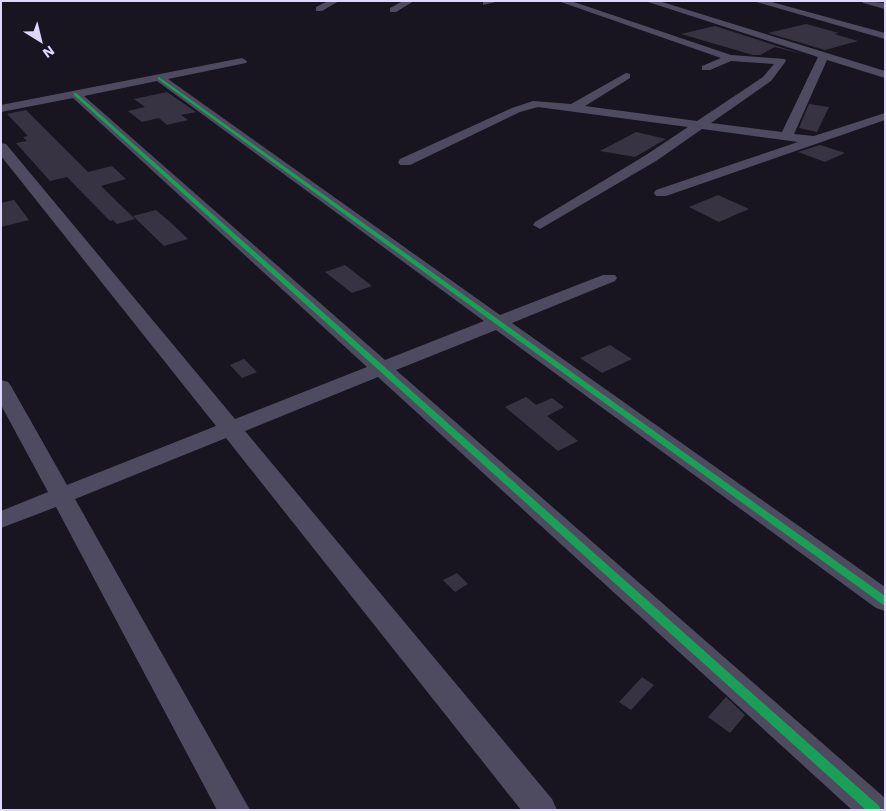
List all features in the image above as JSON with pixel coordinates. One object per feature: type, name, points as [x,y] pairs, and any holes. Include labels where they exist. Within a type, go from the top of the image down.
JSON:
[{"type":"street","points":[[319,8],[335,1]]},
{"type":"street","points":[[393,10],[410,1]]},
{"type":"street","points":[[486,3],[496,1]]},
{"type":"street","points":[[540,225],[652,158],[698,124],[767,79],[782,62],[771,59],[730,58],[562,1]]},
{"type":"street","points":[[650,1],[885,75]]},
{"type":"street","points":[[757,1],[885,36]]},
{"type":"street","points":[[866,1],[885,6]]},
{"type":"street","points":[[786,137],[824,56]]},
{"type":"street","points":[[706,68],[730,58]]},
{"type":"street","points":[[1,109],[242,61]]},
{"type":"street","points":[[573,108],[626,76]]},
{"type":"street","points":[[159,78],[885,601]]},
{"type":"street","points":[[75,94],[876,810]]},
{"type":"street","points":[[405,162],[527,105],[537,103],[813,140]]},
{"type":"street","points":[[660,193],[885,116]]},
{"type":"street","points":[[1,147],[541,810]]},
{"type":"street","points":[[1,520],[609,278]]},
{"type":"street","points":[[1,386],[234,810]]},
{"type":"building","points":[[806,24],[839,33],[834,34],[858,41],[825,50],[768,33]]},
{"type":"building","points":[[715,26],[805,55],[775,47],[760,55],[753,55],[681,34]]},
{"type":"building","points":[[167,92],[196,112],[181,115],[188,120],[167,125],[159,118],[142,122],[128,111],[145,107],[134,99]]},
{"type":"building","points":[[809,104],[829,107],[817,132],[799,128]]},
{"type":"building","points":[[26,110],[88,172],[112,166],[126,179],[101,186],[135,219],[117,224],[113,220],[110,221],[67,177],[50,181],[16,143],[27,141],[23,137],[28,136],[7,114]]},
{"type":"building","points":[[636,132],[666,139],[635,157],[600,151]]},
{"type":"building","points":[[820,145],[845,153],[825,162],[798,152]]},
{"type":"building","points":[[718,195],[749,209],[719,222],[689,207]]},
{"type":"building","points":[[14,200],[29,220],[1,227],[1,203]]},
{"type":"building","points":[[156,210],[188,239],[164,246],[133,216]]},
{"type":"building","points":[[345,265],[372,286],[352,293],[325,272]]},
{"type":"building","points":[[610,345],[632,359],[602,373],[580,358]]},
{"type":"building","points":[[244,359],[257,372],[242,378],[230,365]]},
{"type":"building","points":[[526,397],[536,405],[552,398],[564,407],[547,416],[578,441],[558,451],[505,407]]},
{"type":"building","points":[[457,573],[468,584],[455,592],[443,580]]},
{"type":"building","points":[[642,677],[654,685],[631,710],[619,702]]},
{"type":"building","points":[[726,697],[745,715],[730,733],[708,717]]},
{"type":"cycle path","points":[[159,78],[885,601]]},
{"type":"cycle path","points":[[75,94],[875,810]]}]
